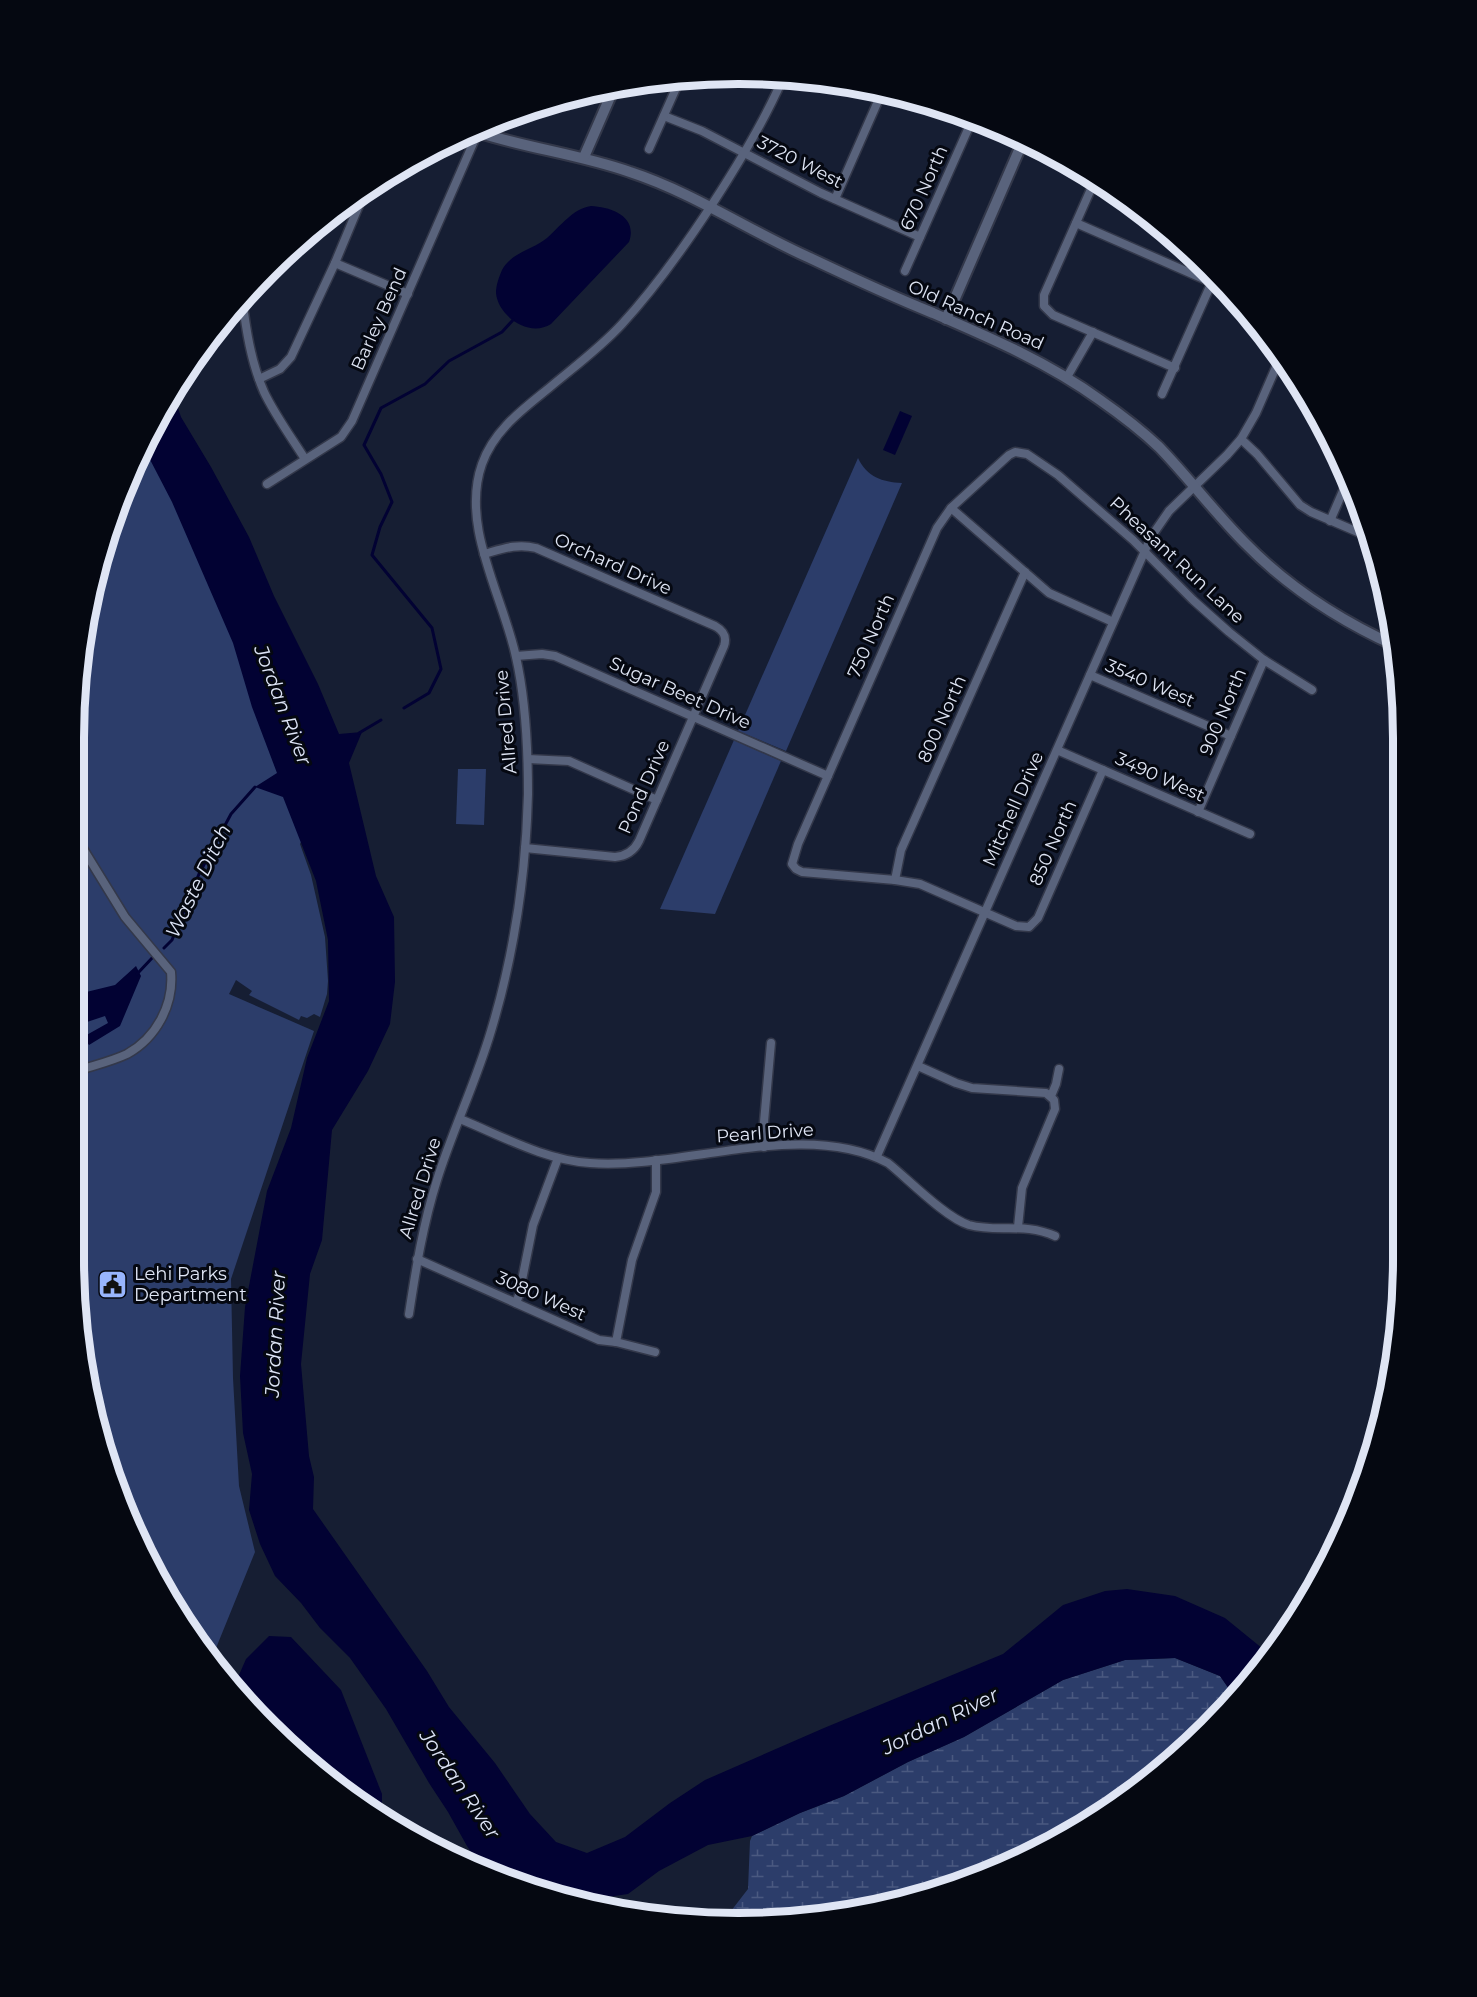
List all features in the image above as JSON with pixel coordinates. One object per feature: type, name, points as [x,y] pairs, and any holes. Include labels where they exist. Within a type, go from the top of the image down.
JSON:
[{"type":"street","name":"Allred Drive","points":[[409,1314],[417,1259],[432,1195],[484,1054],[500,1000],[517,914],[525,848],[528,759],[516,656],[477,524],[476,499],[482,464],[493,442],[517,414],[597,349],[665,273],[745,153],[764,120],[780,85]]},
{"type":"street","points":[[649,149],[677,87]]},
{"type":"street","points":[[584,158],[610,97]]},
{"type":"street","points":[[835,199],[879,100]]},
{"type":"street","name":"3720 West","points":[[664,116],[702,131],[793,179],[920,237]]},
{"type":"street","name":"670 North","points":[[905,272],[969,127]]},
{"type":"street","name":"Old Ranch Road","points":[[486,135],[584,158],[651,179],[711,206],[785,247],[1021,353],[1066,378],[1101,400],[1157,446],[1195,486],[1213,510],[1278,573],[1341,618],[1385,640]]},
{"type":"street","name":"Barley Bend","points":[[267,484],[341,437],[347,430],[408,294],[472,141]]},
{"type":"street","points":[[946,319],[1020,148]]},
{"type":"street","points":[[1092,188],[1043,301],[1053,315],[1175,368]]},
{"type":"street","points":[[259,379],[280,369],[291,357],[359,205]]},
{"type":"street","points":[[1076,223],[1203,278]]},
{"type":"street","points":[[335,263],[408,294]]},
{"type":"street","points":[[1162,394],[1210,286]]},
{"type":"street","points":[[244,310],[251,355],[259,379],[270,402],[305,459]]},
{"type":"street","points":[[1066,378],[1093,332]]},
{"type":"street","name":"Mitchell Drive","points":[[877,1156],[1144,550],[1162,520],[1241,439],[1256,413],[1277,366]]},
{"type":"street","points":[[1241,439],[1257,454],[1300,505],[1360,533]]},
{"type":"street","name":"750 North","points":[[895,880],[802,872],[792,864],[798,844],[932,538],[951,508],[1009,455],[1022,453]]},
{"type":"street","name":"Pheasant Run Lane","points":[[1022,453],[1058,475],[1144,550],[1211,617],[1264,660],[1312,690]]},
{"type":"street","points":[[1330,520],[1344,489]]},
{"type":"street","points":[[951,508],[1049,593],[1113,622]]},
{"type":"street","name":"Orchard Drive","points":[[484,554],[517,546],[536,548],[715,626],[724,634]]},
{"type":"street","name":"800 North","points":[[895,880],[901,850],[1025,572]]},
{"type":"street","name":"Pond Drive","points":[[525,848],[615,857],[625,855],[636,845],[724,646],[724,634]]},
{"type":"street","name":"Sugar Beet Drive","points":[[516,656],[542,654],[555,656],[828,776]]},
{"type":"street","name":"900 North","points":[[1198,812],[1264,660]]},
{"type":"street","name":"3540 West","points":[[1090,675],[1231,736]]},
{"type":"street","name":"3490 West","points":[[1057,750],[1250,834]]},
{"type":"street","points":[[528,759],[569,761],[657,800]]},
{"type":"street","name":"850 North","points":[[985,912],[1016,926],[1029,927],[1038,918],[1103,770]]},
{"type":"street","points":[[84,850],[126,917],[171,972],[172,984],[166,1010],[160,1023],[139,1046],[117,1058],[84,1069]]},
{"type":"street","points":[[895,880],[920,884],[985,912]]},
{"type":"street","points":[[764,1147],[771,1043]]},
{"type":"street","points":[[918,1066],[972,1088],[1042,1093],[1051,1096],[1054,1100],[1055,1109],[1022,1188],[1018,1227]]},
{"type":"street","points":[[1051,1096],[1059,1069]]},
{"type":"street","name":"Pearl Drive","points":[[460,1119],[558,1158],[606,1164],[764,1147],[830,1145],[851,1148],[877,1156],[888,1163],[958,1221],[977,1226],[1036,1229],[1055,1236]]},
{"type":"street","points":[[516,1303],[533,1225],[558,1158]]},
{"type":"street","points":[[616,1342],[634,1251],[655,1197],[656,1160]]},
{"type":"street","name":"3080 West","points":[[417,1259],[599,1340],[655,1352]]},
{"type":"green space","points":[[152,448],[242,638],[309,826],[300,844],[311,875],[325,937],[328,981],[327,994],[320,1017],[314,1014],[307,1018],[301,1016],[299,1020],[249,995],[252,991],[236,980],[229,994],[314,1031],[231,1279],[233,1378],[239,1486],[255,1552],[215,1651],[194,1622],[151,1548],[123,1479],[129,1482],[123,1479],[106,1428],[90,1344],[85,1301],[84,738],[85,696],[90,653],[106,569],[134,488]]},
{"type":"green space","points":[[858,458],[866,470],[876,477],[902,483],[786,751],[738,731]]},
{"type":"green space","points":[[734,740],[781,761],[715,914],[660,909]]},
{"type":"green space","points":[[458,769],[486,769],[484,825],[456,824]]},
{"type":"green space","points":[[1175,1658],[1220,1676],[1230,1691],[1170,1751],[1102,1803],[1028,1846],[989,1863],[908,1891],[866,1900],[781,1912],[720,1913],[731,1911],[748,1889],[752,1836],[800,1813],[844,1796],[908,1762],[964,1737],[1063,1680],[1125,1660]]},
{"type":"water","points":[[591,206],[615,211],[621,215],[630,226],[629,242],[551,324],[542,328],[533,328],[508,317],[498,302],[496,293],[498,281],[506,264],[547,238],[572,214]]},
{"type":"water","name":"Jordan River","points":[[177,404],[181,417],[249,537],[339,734],[362,732],[349,763],[376,876],[394,917],[395,982],[390,1024],[368,1071],[332,1130],[322,1240],[310,1274],[301,1364],[309,1456],[314,1477],[313,1509],[427,1671],[449,1707],[495,1763],[530,1814],[556,1842],[587,1853],[625,1837],[705,1780],[1003,1654],[1063,1605],[1105,1591],[1127,1589],[1175,1596],[1225,1618],[1263,1649],[1230,1691],[1220,1676],[1175,1658],[1125,1660],[1063,1680],[964,1737],[908,1762],[844,1796],[800,1813],[752,1836],[708,1845],[659,1871],[628,1894],[601,1898],[569,1891],[474,1857],[386,1709],[350,1658],[320,1628],[301,1603],[275,1576],[260,1544],[249,1510],[252,1474],[243,1433],[240,1376],[245,1307],[267,1191],[291,1128],[307,1058],[329,1001],[328,940],[316,881],[283,797],[255,787],[277,773],[252,707],[233,643],[172,502],[148,456]]},
{"type":"water","points":[[900,411],[912,416],[895,455],[883,450]]},
{"type":"water","points":[[136,966],[141,976],[120,1026],[89,1045],[84,1036],[108,1023],[105,1016],[84,1023],[84,993],[115,985]]},
{"type":"water","points":[[269,1636],[291,1637],[341,1690],[382,1794],[382,1807],[307,1751],[246,1690],[237,1679],[246,1659]]},
{"type":"waterway","points":[[404,708],[429,693],[441,669],[432,628],[372,555],[380,527],[392,502],[381,474],[364,445],[381,408],[425,384],[449,361],[502,332],[513,320]]},
{"type":"waterway","points":[[359,733],[381,720]]},
{"type":"waterway","name":"Waste Ditch","points":[[164,948],[172,940],[199,874],[231,814],[255,787]]},
{"type":"waterway","name":"Waste Ditch","points":[[137,974],[153,957]]},
{"type":"place","name":"Lehi Parks Department","points":[[113,1284]]}]
